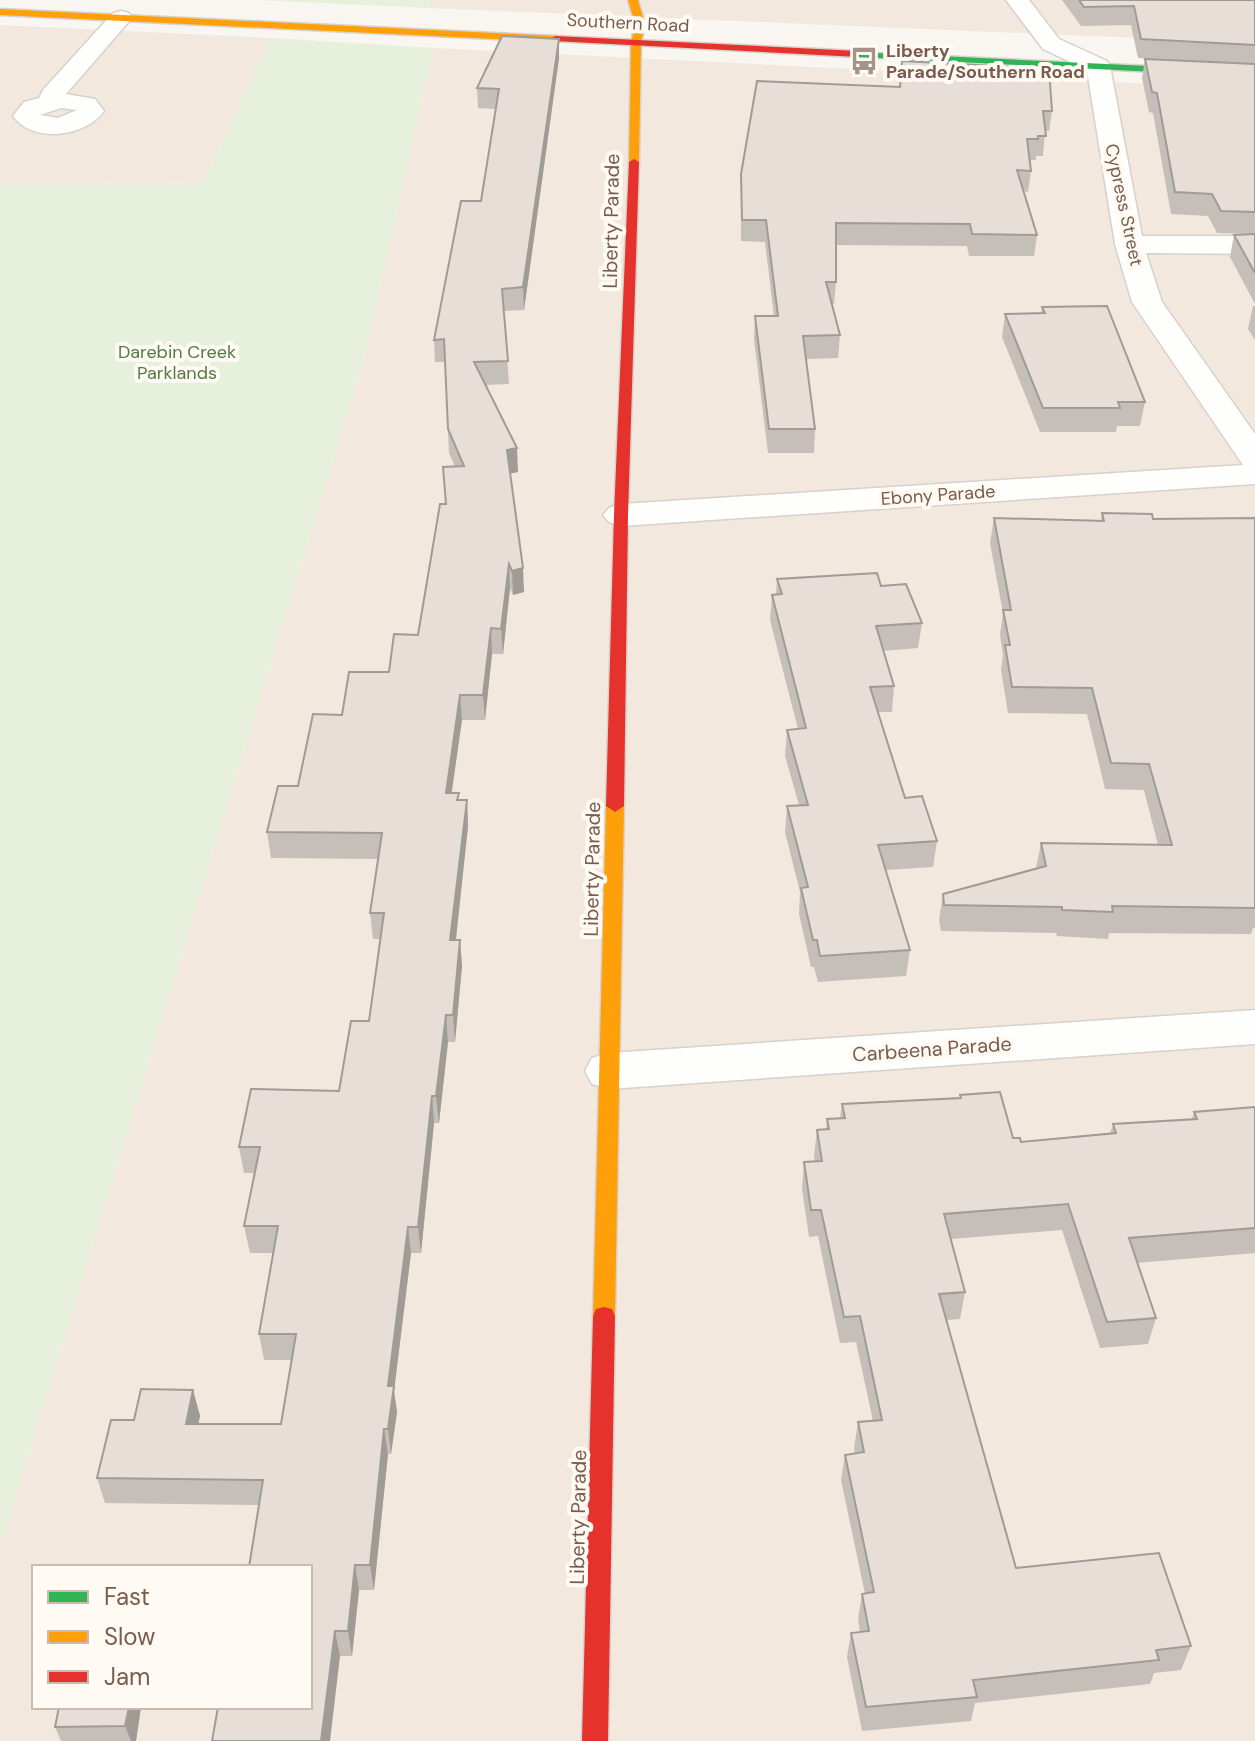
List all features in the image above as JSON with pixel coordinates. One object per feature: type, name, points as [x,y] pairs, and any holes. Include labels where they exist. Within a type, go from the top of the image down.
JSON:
[{"type":"street","name":"Liberty Parade","points":[[595,1741],[621,515],[633,244],[636,43],[640,24],[633,0]]},
{"type":"street","points":[[1017,0],[1051,44]]},
{"type":"street","name":"Southern Road","points":[[0,12],[636,43],[1098,56],[1255,74]]},
{"type":"street","name":"Southern Road","points":[[487,17],[697,27]]},
{"type":"street","points":[[51,102],[53,93],[121,18]]},
{"type":"street","points":[[1020,43],[1051,44],[1098,56]]},
{"type":"street","name":"Cypress Street","points":[[1098,56],[1129,244],[1147,302],[1255,458]]},
{"type":"street","points":[[1129,244],[1255,245]]},
{"type":"street","name":"Ebony Parade","points":[[621,515],[1255,474]]},
{"type":"street","name":"Carbeena Parade","points":[[609,1071],[1255,1027]]},
{"type":"shaded area","points":[[429,0],[1255,0],[1255,43],[430,8]]},
{"type":"shaded area","points":[[0,25],[271,38],[202,183],[0,184]]},
{"type":"shaded area","points":[[433,48],[1255,89],[1255,1741],[0,1741],[0,1548],[365,356]]},
{"type":"green space","points":[[258,0],[429,0],[430,8]]},
{"type":"green space","name":"Darebin Creek Parklands","points":[[271,38],[433,48],[365,356],[0,1548],[0,184],[202,183]]},
{"type":"building","points":[[1079,0],[1255,0],[1255,45],[1141,39],[1134,6],[1084,7]]},
{"type":"building","points":[[502,36],[559,39],[523,287],[502,289],[508,361],[474,362],[517,448],[507,450],[523,568],[512,571],[509,564],[501,629],[491,628],[483,695],[460,695],[446,793],[459,793],[457,800],[467,800],[450,940],[460,940],[453,1015],[446,1015],[436,1096],[432,1096],[418,1227],[408,1227],[388,1386],[394,1386],[388,1429],[384,1429],[370,1565],[355,1565],[348,1631],[335,1631],[321,1741],[212,1741],[218,1709],[312,1709],[312,1565],[249,1565],[263,1480],[97,1478],[111,1420],[134,1420],[141,1389],[193,1390],[186,1424],[281,1424],[296,1334],[259,1334],[278,1226],[244,1226],[260,1147],[239,1147],[251,1089],[339,1091],[351,1021],[369,1021],[384,913],[370,913],[382,833],[267,832],[278,786],[298,786],[313,714],[342,715],[349,672],[389,672],[394,634],[418,635],[440,504],[446,504],[443,467],[464,466],[448,429],[444,339],[434,340],[461,201],[481,201],[499,89],[477,88]]},
{"type":"building","points":[[1145,59],[1255,64],[1255,212],[1221,211],[1212,194],[1175,192],[1157,93],[1152,92]]},
{"type":"building","points":[[902,61],[1049,69],[1052,111],[1043,111],[1046,136],[1027,139],[1031,171],[1017,170],[1037,235],[972,234],[970,224],[836,223],[836,282],[826,282],[840,335],[803,336],[815,429],[769,429],[755,316],[778,316],[766,220],[742,220],[741,174],[757,81],[900,87]]},
{"type":"building","points":[[1255,234],[1255,273],[1234,235]]},
{"type":"building","points":[[1107,306],[1145,402],[1118,402],[1120,408],[1043,408],[1005,314],[1045,313],[1042,307]]},
{"type":"building","points":[[1102,513],[1152,514],[1153,519],[1255,518],[1255,908],[1112,906],[1113,912],[1062,910],[1062,907],[944,905],[943,894],[1046,866],[1041,843],[1172,845],[1149,764],[1111,763],[1092,688],[1012,687],[1005,645],[1010,645],[1003,610],[1011,610],[994,518],[1104,521]]},
{"type":"building","points":[[877,573],[881,586],[906,584],[922,623],[876,626],[894,686],[870,687],[905,798],[922,796],[937,841],[878,845],[910,950],[820,956],[817,940],[813,940],[801,888],[808,887],[787,806],[808,805],[787,730],[806,728],[772,595],[782,594],[777,579]]},
{"type":"building","points":[[1000,1092],[1013,1138],[1020,1138],[1021,1142],[1116,1133],[1113,1124],[1197,1119],[1194,1112],[1255,1107],[1255,1228],[1129,1238],[1156,1318],[1107,1322],[1068,1204],[944,1214],[965,1292],[939,1294],[1016,1568],[1159,1553],[1191,1646],[1156,1650],[1159,1660],[973,1680],[977,1697],[866,1707],[851,1633],[869,1631],[862,1594],[874,1592],[845,1455],[864,1452],[858,1422],[882,1420],[860,1316],[844,1317],[821,1210],[811,1210],[804,1162],[822,1161],[817,1130],[829,1129],[827,1119],[845,1118],[842,1104],[961,1098],[960,1095]]},
{"type":"building","points":[[59,1709],[129,1709],[125,1726],[55,1727]]},
{"type":"traffic: fast","points":[[858,54],[1255,74]]},
{"type":"traffic: slow","points":[[633,0],[640,24],[636,43],[634,162]]},
{"type":"traffic: slow","points":[[0,12],[556,39]]},
{"type":"traffic: slow","points":[[604,1316],[615,806]]},
{"type":"traffic: jam","points":[[556,39],[858,54]]},
{"type":"traffic: jam","points":[[615,806],[621,515],[634,162]]},
{"type":"traffic: jam","points":[[595,1741],[604,1316]]},
{"type":"place","name":"Liberty Parade/Southern Road","points":[[864,61]]}]
